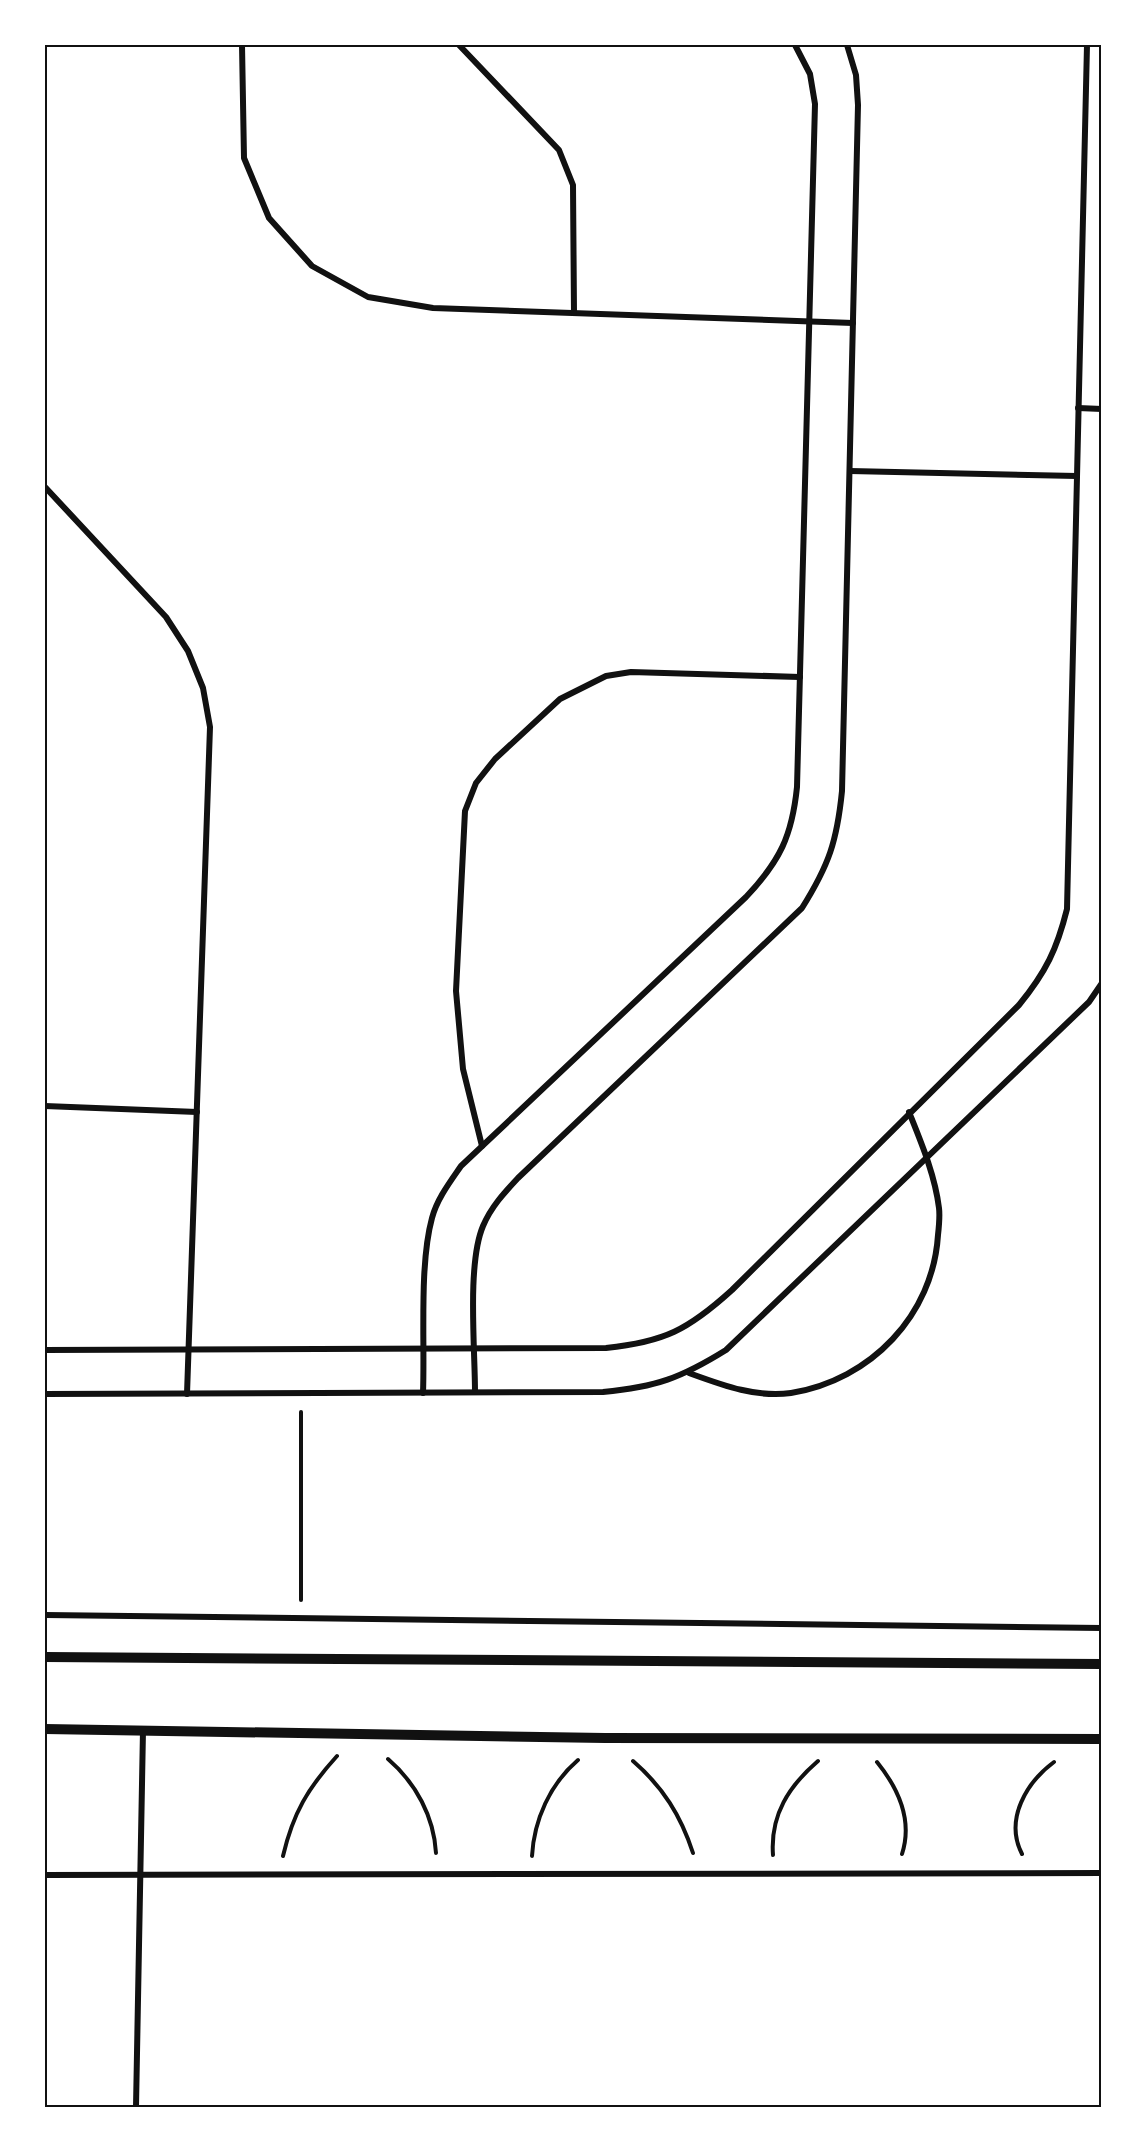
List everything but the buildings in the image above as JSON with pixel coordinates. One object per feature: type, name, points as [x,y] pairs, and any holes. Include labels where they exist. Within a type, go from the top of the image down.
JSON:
[{"type":"street","points":[[242,45],[244,158],[269,218],[312,266],[368,297],[433,308],[853,322]]},
{"type":"street","points":[[459,45],[559,150],[573,185],[574,313]]},
{"type":"street","points":[[423,1393],[427,1244],[433,1216],[445,1189],[461,1166],[768,874],[784,848],[794,818],[800,677],[815,104],[810,74],[795,45]]},
{"type":"street","points":[[475,1392],[474,1256],[483,1226],[497,1200],[779,933],[802,908],[824,872],[838,833],[842,792],[858,105],[856,75],[847,45]]},
{"type":"street","points":[[45,1350],[606,1348],[643,1344],[675,1333],[705,1315],[732,1290],[1019,1005],[1042,977],[1058,944],[1067,909],[1087,45]]},
{"type":"street","points":[[1078,408],[1102,409]]},
{"type":"street","points":[[850,471],[1077,476]]},
{"type":"street","points":[[45,487],[166,617],[188,651],[203,688],[210,727],[187,1394]]},
{"type":"street","points":[[482,1146],[463,1069],[456,991],[465,811],[476,783],[495,759],[560,699],[606,676],[631,672],[800,677]]},
{"type":"street","points":[[45,1394],[603,1392],[647,1388],[689,1373],[726,1350],[1089,1002],[1102,983]]},
{"type":"street","points":[[45,1106],[197,1112]]},
{"type":"street","points":[[689,1373],[738,1391],[790,1393],[841,1379],[884,1350],[917,1310],[936,1261],[940,1209],[927,1158],[909,1112]]},
{"type":"street","points":[[45,1615],[1102,1628]]},
{"type":"street","points":[[45,1657],[1102,1664]]},
{"type":"street","points":[[45,1729],[606,1738],[1102,1739]]},
{"type":"street","points":[[136,2107],[143,1729]]},
{"type":"street","points":[[45,1875],[1102,1873]]},
{"type":"path","points":[[300,1618],[301,1394]]},
{"type":"path","points":[[278,1875],[291,1823],[318,1777],[359,1733],[393,1763],[419,1795],[435,1833],[438,1875]]},
{"type":"path","points":[[774,1874],[772,1840],[779,1808],[797,1779],[822,1757],[853,1737],[878,1762],[896,1786],[905,1815],[905,1845],[896,1873]]},
{"type":"path","points":[[531,1874],[533,1834],[548,1796],[573,1765],[606,1738],[650,1777],[683,1822],[700,1874]]},
{"type":"path","points":[[1032,1873],[1019,1850],[1016,1823],[1022,1797],[1036,1775],[1079,1740]]}]
